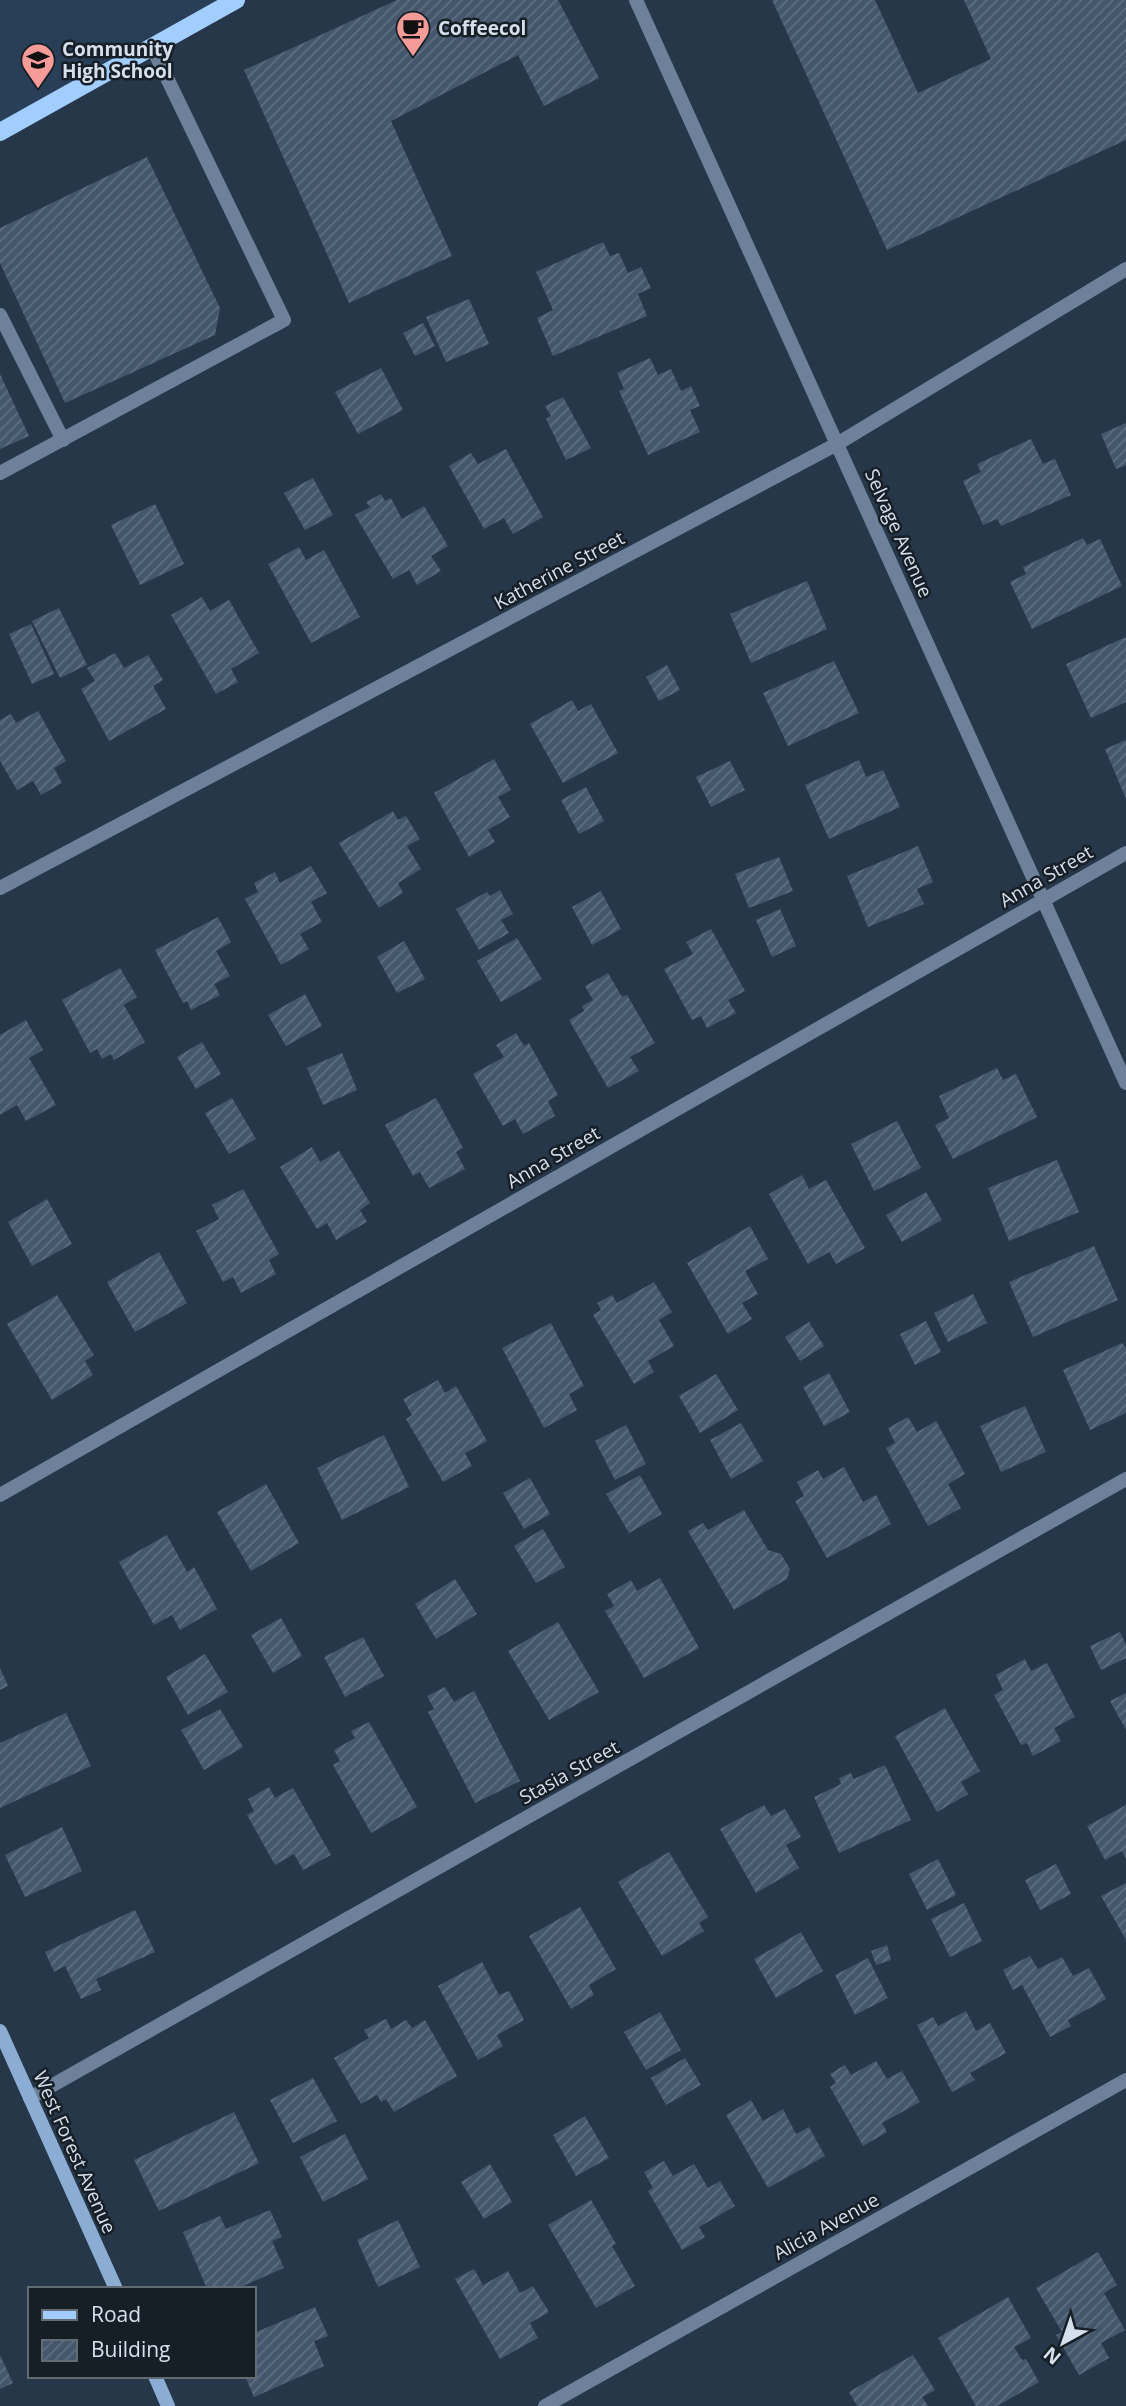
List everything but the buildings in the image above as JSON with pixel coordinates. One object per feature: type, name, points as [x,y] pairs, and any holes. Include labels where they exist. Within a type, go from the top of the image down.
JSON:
[{"type":"main road","points":[[0,132],[236,0]]},
{"type":"street","name":"Selvage Avenue","points":[[636,0],[1126,1083]]},
{"type":"street","points":[[0,474],[284,320],[152,47]]},
{"type":"street","name":"Katherine Street","points":[[0,888],[837,444],[1126,269]]},
{"type":"street","points":[[0,315],[63,440]]},
{"type":"street","name":"Anna Street","points":[[0,1495],[1126,853]]},
{"type":"street","name":"Stasia Street","points":[[30,2098],[1126,1479]]},
{"type":"street","name":"West Forest Avenue","points":[[0,2031],[115,2287]]},
{"type":"street","name":"Alicia Avenue","points":[[545,2406],[1126,2080]]},
{"type":"street","points":[[156,2378],[168,2406]]},
{"type":"shaded area","name":"Community High School","points":[[0,0],[236,0],[0,132]]},
{"type":"place","name":"Coffeecol","points":[[413,58]]},
{"type":"place","name":"Community High School","points":[[38,90]]}]
